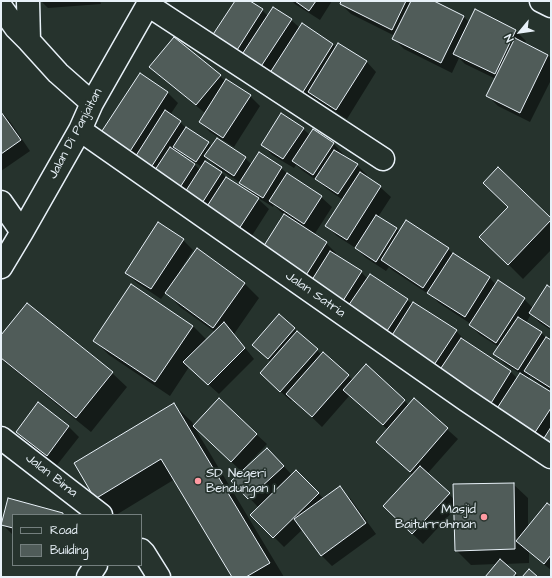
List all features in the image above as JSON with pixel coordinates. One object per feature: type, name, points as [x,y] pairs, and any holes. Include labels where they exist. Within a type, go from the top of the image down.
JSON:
[{"type":"street","points":[[28,1],[29,42]]},
{"type":"street","points":[[541,1],[551,6]]},
{"type":"street","points":[[149,3],[383,158]]},
{"type":"street","name":"Jalan Di Panjaitan","points":[[1,267],[80,130],[92,103],[149,3]]},
{"type":"street","points":[[1,7],[16,28],[58,73],[92,103]]},
{"type":"street","name":"Jalan Satria","points":[[80,130],[466,400],[551,457]]},
{"type":"street","points":[[1,202],[22,232]]},
{"type":"street","name":"Jalan Bima","points":[[1,438],[100,514]]},
{"type":"street","points":[[142,551],[159,577]]},
{"type":"street","points":[[88,577],[95,566]]},
{"type":"building","points":[[235,1],[250,1],[263,9],[232,58],[208,42]]},
{"type":"building","points":[[295,1],[316,1],[309,11]]},
{"type":"building","points":[[341,1],[406,1],[392,30],[340,4]]},
{"type":"building","points":[[411,1],[434,1],[464,16],[441,63],[392,39]]},
{"type":"building","points":[[273,7],[292,19],[258,71],[239,59]]},
{"type":"building","points":[[475,9],[516,30],[495,74],[453,54]]},
{"type":"building","points":[[302,23],[333,44],[298,100],[266,79]]},
{"type":"building","points":[[174,37],[221,75],[196,105],[149,67]]},
{"type":"building","points":[[515,38],[548,55],[520,113],[486,96]]},
{"type":"building","points":[[338,43],[367,61],[336,110],[308,92]]},
{"type":"building","points":[[140,73],[168,92],[127,156],[98,137]]},
{"type":"building","points":[[226,79],[251,95],[223,138],[199,122]]},
{"type":"building","points":[[165,110],[181,121],[148,172],[132,162]]},
{"type":"building","points":[[1,112],[21,140],[1,154]]},
{"type":"building","points":[[281,113],[304,128],[283,159],[261,145]]},
{"type":"building","points":[[186,127],[209,142],[196,162],[173,147]]},
{"type":"building","points":[[313,129],[334,143],[313,175],[292,161]]},
{"type":"building","points":[[217,138],[246,157],[234,176],[204,156]]},
{"type":"building","points":[[170,147],[195,164],[177,192],[151,176]]},
{"type":"building","points":[[334,150],[358,164],[338,194],[315,179]]},
{"type":"building","points":[[259,152],[282,167],[263,198],[239,183]]},
{"type":"building","points":[[205,161],[222,172],[197,211],[180,200]]},
{"type":"building","points":[[498,167],[551,218],[551,220],[508,265],[479,237],[508,207],[483,183]]},
{"type":"building","points":[[360,172],[381,186],[347,240],[325,226]]},
{"type":"building","points":[[287,173],[322,196],[304,224],[269,201]]},
{"type":"building","points":[[226,177],[259,198],[235,235],[202,214]]},
{"type":"building","points":[[284,214],[327,242],[303,280],[260,252]]},
{"type":"building","points":[[376,215],[397,228],[376,262],[355,248]]},
{"type":"building","points":[[406,220],[449,248],[423,288],[381,260]]},
{"type":"building","points":[[158,222],[184,239],[151,289],[125,273]]},
{"type":"building","points":[[197,248],[245,283],[213,328],[165,293]]},
{"type":"building","points":[[330,251],[362,271],[341,304],[310,283]]},
{"type":"building","points":[[453,253],[490,277],[465,317],[427,293]]},
{"type":"building","points":[[370,274],[408,299],[385,334],[346,309]]},
{"type":"building","points":[[498,280],[525,298],[496,343],[469,325]]},
{"type":"building","points":[[131,284],[193,326],[155,382],[93,341]]},
{"type":"building","points":[[547,285],[551,288],[551,328],[529,313]]},
{"type":"building","points":[[413,302],[457,330],[432,368],[389,340]]},
{"type":"building","points":[[27,303],[113,372],[76,418],[1,358],[1,335]]},
{"type":"building","points":[[279,314],[295,328],[268,359],[252,345]]},
{"type":"building","points":[[518,317],[542,332],[518,370],[493,354]]},
{"type":"building","points":[[224,322],[245,348],[208,385],[183,362]]},
{"type":"building","points":[[297,331],[318,349],[280,392],[260,373]]},
{"type":"building","points":[[546,337],[551,340],[551,388],[524,371]]},
{"type":"building","points":[[461,338],[511,371],[488,408],[437,374]]},
{"type":"building","points":[[323,352],[349,375],[312,417],[286,394]]},
{"type":"building","points":[[366,364],[405,400],[383,425],[343,390]]},
{"type":"building","points":[[520,373],[551,392],[551,408],[532,437],[494,413]]},
{"type":"building","points":[[219,398],[257,434],[231,462],[193,426]]},
{"type":"building","points":[[414,398],[448,428],[410,472],[376,442]]},
{"type":"building","points":[[38,402],[69,426],[47,456],[16,432]]},
{"type":"building","name":"SD Negeri Bendungan 1","points":[[174,403],[270,563],[246,577],[232,577],[161,459],[95,499],[74,463]]},
{"type":"building","points":[[551,427],[551,449],[541,443]]},
{"type":"building","points":[[267,448],[284,466],[248,499],[231,481]]},
{"type":"building","points":[[420,466],[450,493],[412,534],[383,506]]},
{"type":"building","points":[[296,470],[319,493],[273,538],[250,515]]},
{"type":"building","name":"Masjid Baiturrohman","points":[[514,483],[515,549],[455,551],[453,484]]},
{"type":"building","points":[[340,486],[366,523],[321,556],[294,519]]},
{"type":"building","points":[[8,498],[63,513],[12,514],[12,528],[1,525]]},
{"type":"building","points":[[547,503],[551,506],[551,555],[544,564],[516,541]]},
{"type":"building","points":[[500,559],[516,573],[513,577],[485,577]]},
{"type":"building","points":[[529,569],[538,577],[522,577]]},
{"type":"place","name":"SD Negeri Bendungan 1","points":[[198,481]]},
{"type":"place","name":"Masjid Baiturrohman","points":[[484,517]]}]
